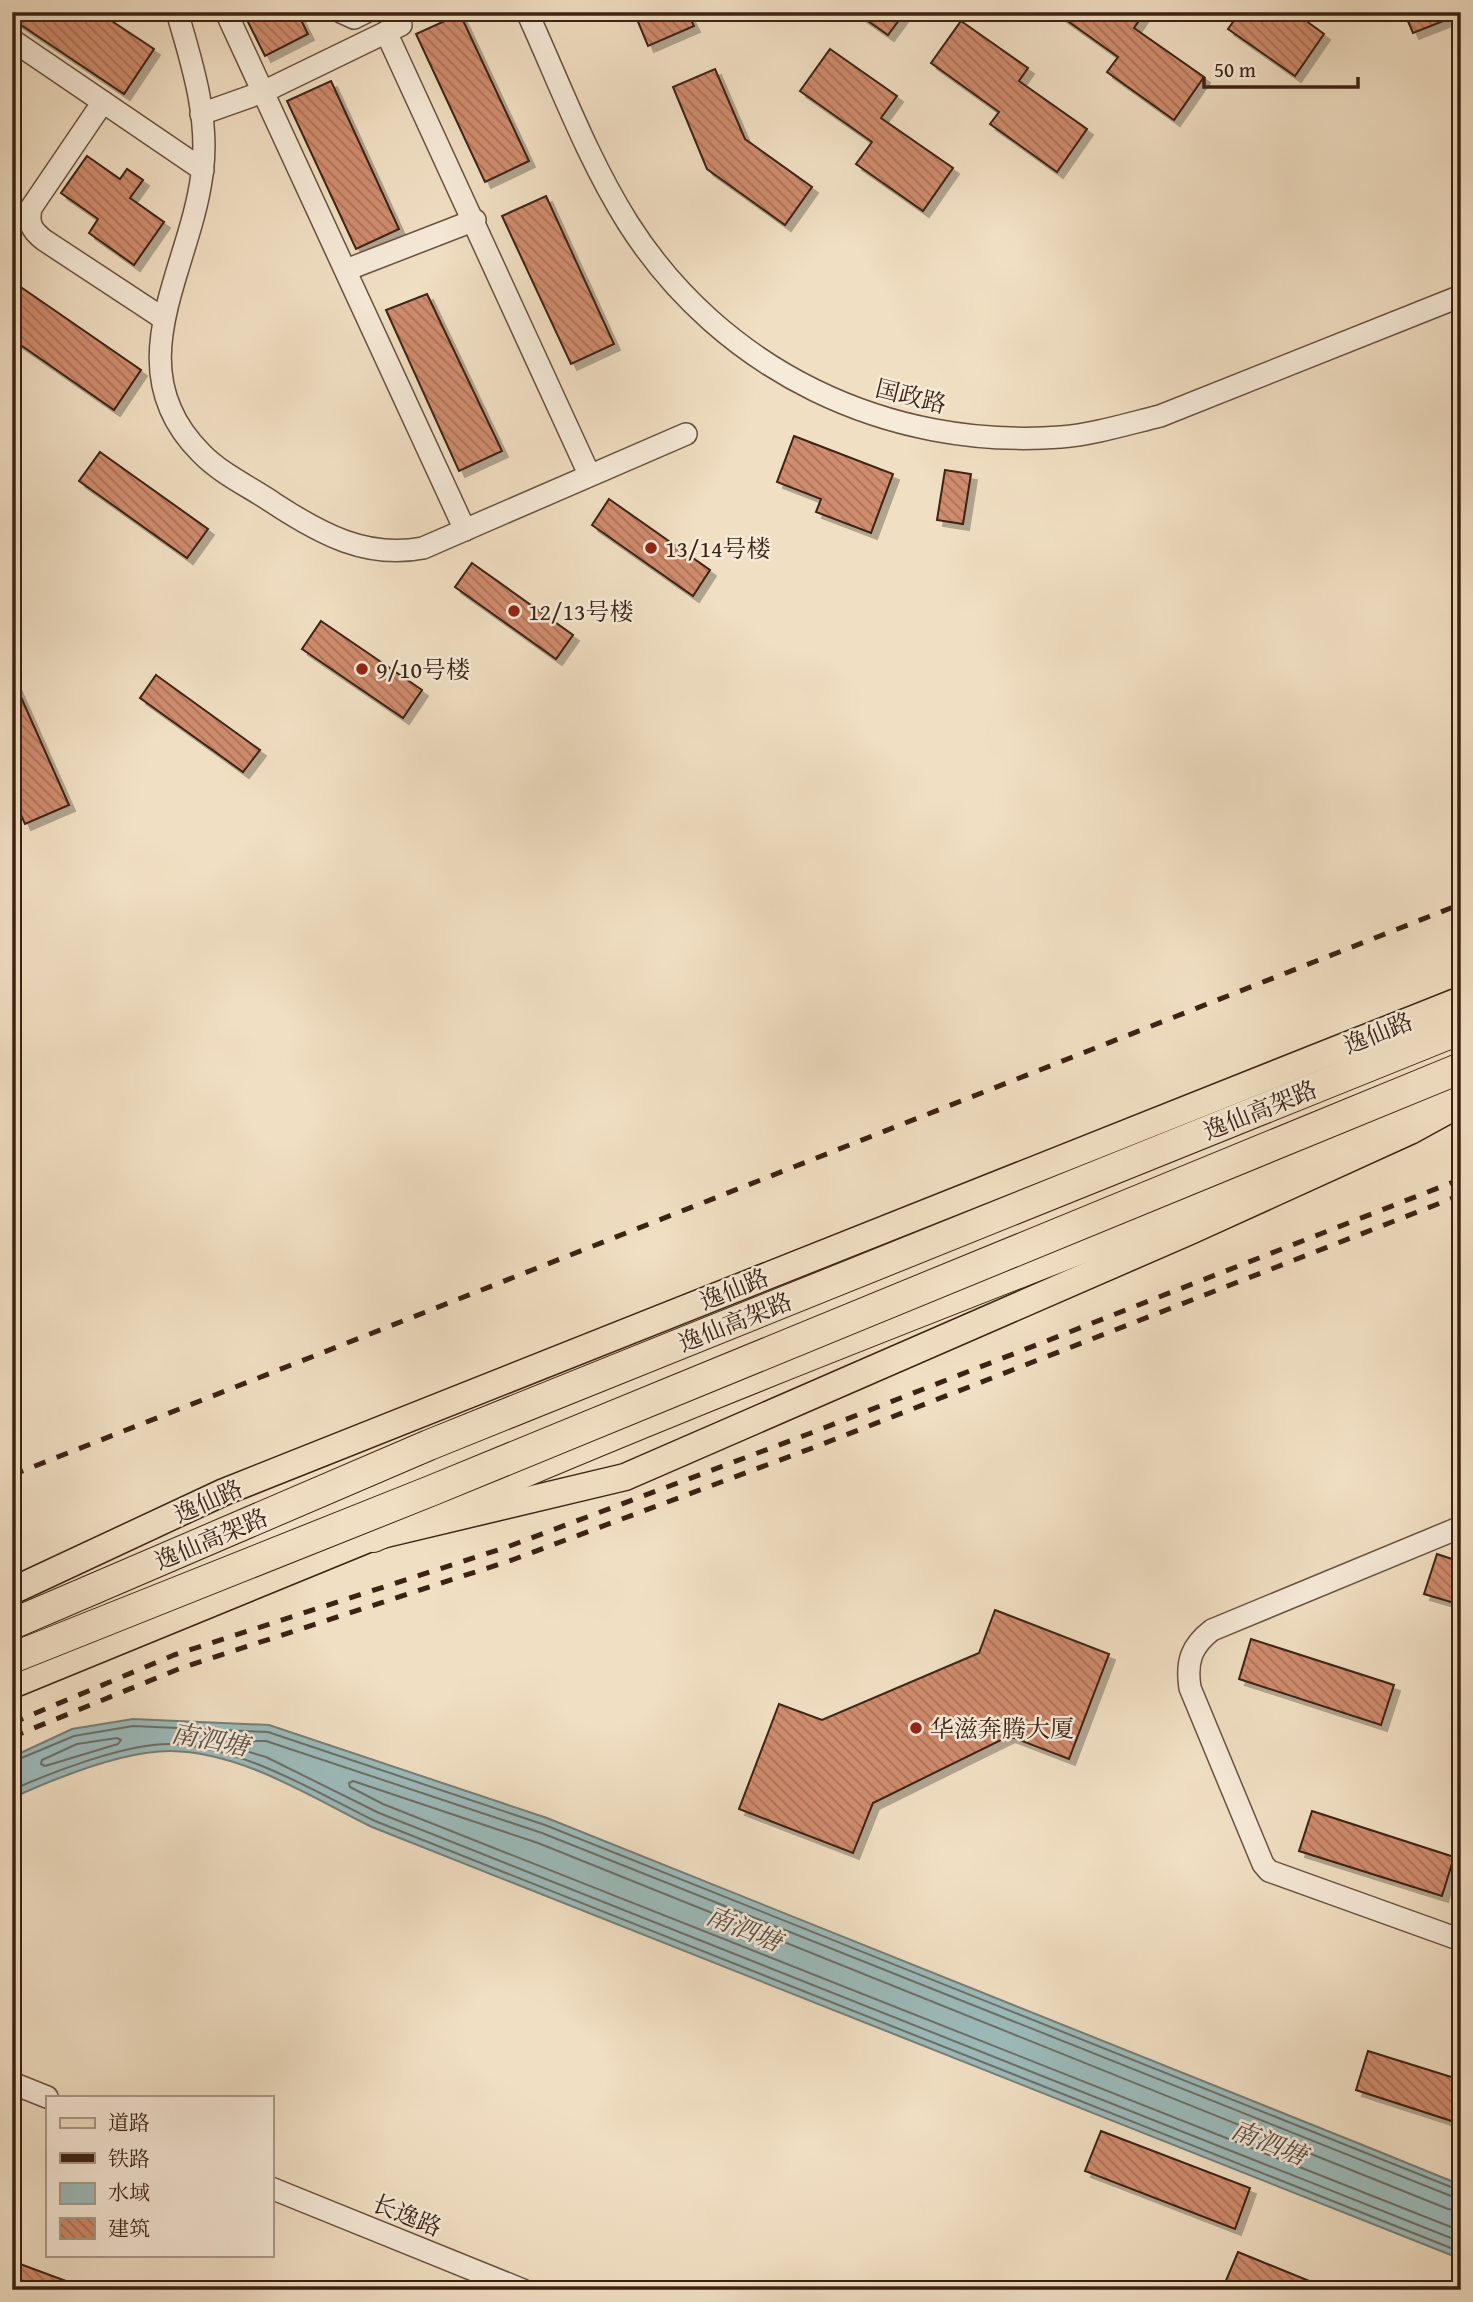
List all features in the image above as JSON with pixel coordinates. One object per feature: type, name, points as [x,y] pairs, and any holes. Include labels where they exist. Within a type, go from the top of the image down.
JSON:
[{"type":"highway","name":"逸仙高架路","points":[[12,1624],[429,1445],[1461,1029]]},
{"type":"highway","name":"逸仙高架路","points":[[12,1658],[446,1484],[1461,1068]]},
{"type":"highway","points":[[373,1536],[566,1451],[1230,1189],[1394,1115],[1461,1068]]},
{"type":"main road","name":"逸仙路","points":[[12,1591],[224,1492],[1461,1000]]},
{"type":"main road","points":[[12,1685],[373,1536],[547,1430],[1461,1068]]},
{"type":"main road","points":[[373,1536],[625,1477],[1190,1231],[1410,1131],[1461,1103]]},
{"type":"street","points":[[177,12],[195,72],[201,114],[203,170],[194,224],[164,319],[158,363],[163,391],[178,425],[201,454],[294,516],[340,541],[373,551],[401,552],[423,548],[686,434]]},
{"type":"street","points":[[226,12],[465,530]]},
{"type":"street","points":[[341,12],[354,18],[366,12]]},
{"type":"street","name":"国政路","points":[[527,12],[602,175],[627,222],[659,266],[693,305],[772,369],[817,394],[866,414],[918,428],[968,436],[1016,439],[1109,429],[1160,416],[1461,296]]},
{"type":"street","points":[[201,114],[263,92],[393,29],[589,474]]},
{"type":"street","points":[[12,40],[203,170]]},
{"type":"street","points":[[103,102],[31,208],[29,221],[34,233],[164,319]]},
{"type":"street","points":[[346,270],[475,220]]},
{"type":"street","points":[[1461,1527],[1212,1630],[1193,1650],[1186,1668],[1190,1688],[1263,1864],[1269,1871],[1461,1940]]},
{"type":"street","points":[[12,2083],[46,2097]]},
{"type":"street","name":"长逸路","points":[[273,2189],[523,2290]]},
{"type":"water","name":"南泗塘","points":[[133,1719],[269,1725],[547,1818],[1375,2150],[1461,2185],[1461,2259],[372,1827],[249,1767],[197,1753],[151,1752],[69,1774],[12,1798],[12,1757],[72,1729]]},
{"type":"building","points":[[12,12],[98,12],[154,49],[124,94],[12,19]]},
{"type":"building","points":[[243,12],[297,12],[308,34],[265,56]]},
{"type":"building","points":[[634,12],[687,12],[694,26],[648,46]]},
{"type":"building","points":[[855,12],[905,12],[888,35]]},
{"type":"building","points":[[1055,12],[1145,12],[1134,28],[1204,77],[1174,120],[1107,72],[1118,57]]},
{"type":"building","points":[[1240,12],[1294,12],[1324,34],[1295,76],[1228,29]]},
{"type":"building","points":[[1404,12],[1461,12],[1461,14],[1413,33]]},
{"type":"building","points":[[460,14],[529,161],[485,182],[416,34]]},
{"type":"building","points":[[961,21],[1028,68],[1019,81],[1087,129],[1057,172],[990,124],[999,112],[931,63]]},
{"type":"building","points":[[830,49],[897,96],[881,118],[953,168],[923,211],[856,164],[872,142],[800,91]]},
{"type":"building","points":[[715,69],[745,139],[812,187],[785,225],[707,169],[673,87]]},
{"type":"building","points":[[331,81],[399,229],[356,249],[287,101]]},
{"type":"building","points":[[87,156],[120,179],[127,169],[143,180],[130,198],[164,222],[134,265],[89,233],[98,219],[61,193]]},
{"type":"building","points":[[546,196],[614,344],[571,364],[502,216]]},
{"type":"building","points":[[12,281],[141,370],[114,410],[12,339]]},
{"type":"building","points":[[427,294],[502,451],[459,471],[386,310]]},
{"type":"building","points":[[794,436],[893,474],[871,533],[816,512],[821,499],[777,482]]},
{"type":"building","points":[[100,452],[208,529],[187,558],[79,481]]},
{"type":"building","points":[[945,470],[971,474],[963,524],[937,520]]},
{"type":"building","name":"13/14号楼","points":[[609,499],[710,570],[693,596],[592,525]]},
{"type":"building","name":"12/13号楼","points":[[472,563],[573,635],[556,659],[455,587]]},
{"type":"building","name":"9/10号楼","points":[[321,621],[422,690],[403,718],[302,649]]},
{"type":"building","points":[[156,675],[260,750],[243,772],[140,698]]},
{"type":"building","points":[[12,677],[69,805],[25,824],[12,795]]},
{"type":"building","points":[[1437,1554],[1461,1562],[1461,1605],[1424,1594]]},
{"type":"building","points":[[995,1610],[1109,1654],[1069,1759],[1009,1736],[873,1803],[853,1853],[739,1809],[779,1704],[822,1720],[979,1653]]},
{"type":"building","points":[[1251,1639],[1394,1685],[1381,1725],[1239,1679]]},
{"type":"building","points":[[1312,1811],[1454,1857],[1442,1896],[1299,1851]]},
{"type":"building","points":[[1368,2051],[1461,2080],[1461,2124],[1356,2090]]},
{"type":"building","points":[[1101,2131],[1250,2188],[1235,2229],[1085,2171]]},
{"type":"building","points":[[1238,2252],[1329,2289],[1329,2290],[1222,2290]]},
{"type":"building","points":[[12,2261],[85,2288],[12,2290]]},
{"type":"railway","points":[[12,1475],[1461,904]]},
{"type":"railway","points":[[12,1723],[174,1655],[507,1547],[811,1433],[1461,1179]]},
{"type":"railway","points":[[12,1737],[181,1668],[512,1560],[815,1447],[1461,1195]]},
{"type":"place","name":"13/14号楼","points":[[651,548]]},
{"type":"place","name":"12/13号楼","points":[[514,611]]},
{"type":"place","name":"9/10号楼","points":[[362,669]]},
{"type":"place","name":"华滋奔腾大厦","points":[[916,1728]]}]
